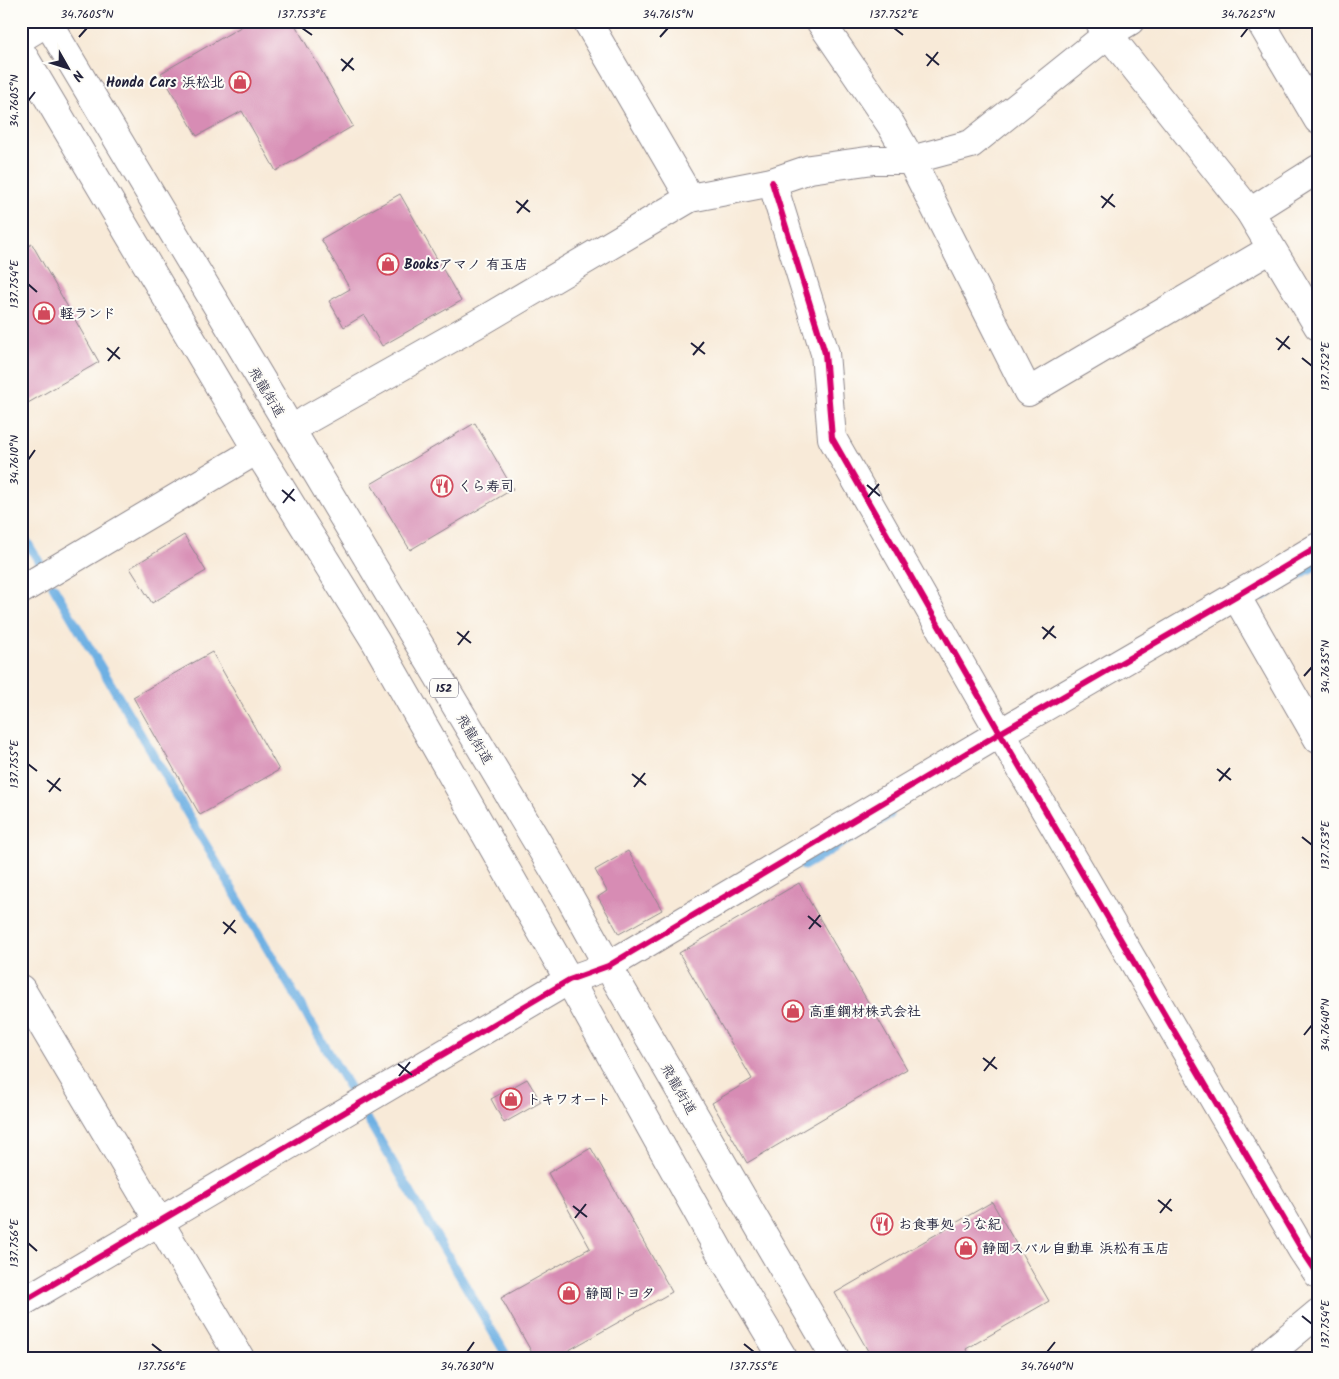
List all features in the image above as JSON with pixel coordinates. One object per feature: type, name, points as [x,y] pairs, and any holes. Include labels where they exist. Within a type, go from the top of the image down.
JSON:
[{"type":"main road","points":[[21,38],[48,21]]},
{"type":"main road","name":"飛龍街道","points":[[48,21],[563,885],[835,1358]]},
{"type":"main road","points":[[587,21],[690,198]]},
{"type":"main road","points":[[820,21],[890,125],[911,160],[1028,392],[1272,249]]},
{"type":"main road","points":[[1260,21],[1318,120]]},
{"type":"main road","points":[[291,431],[308,419],[482,321],[690,198],[772,182],[810,169],[874,160],[911,160],[972,144],[1112,26],[1250,212],[1318,326]]},
{"type":"main road","name":"152","points":[[21,52],[258,450],[376,642],[569,980],[721,1254],[783,1358]]},
{"type":"main road","points":[[1250,212],[1318,169]]},
{"type":"main road","points":[[772,182],[825,353],[832,438],[1000,733],[1302,1250],[1318,1274]]},
{"type":"main road","points":[[21,590],[258,450]]},
{"type":"main road","points":[[21,1303],[569,980],[608,966],[1318,546]]},
{"type":"main road","points":[[1236,596],[1318,739]]},
{"type":"main road","points":[[21,989],[240,1358]]},
{"type":"main road","points":[[1264,1358],[1318,1313]]},
{"type":"building","points":[[251,21],[293,21],[353,126],[276,171],[242,111],[197,136],[161,73]]},
{"type":"building","name":"Booksアマノ 有玉店","points":[[400,194],[461,301],[382,346],[364,315],[344,327],[329,301],[350,289],[321,239]]},
{"type":"building","points":[[32,244],[99,362],[21,407],[21,250]]},
{"type":"building","name":"くら寿司","points":[[475,423],[513,489],[410,550],[371,484]]},
{"type":"building","points":[[184,535],[206,571],[152,603],[130,568]]},
{"type":"building","points":[[212,652],[279,770],[200,815],[133,697]]},
{"type":"building","points":[[628,851],[662,910],[619,934],[598,897],[607,891],[595,870]]},
{"type":"building","name":"高重鋼材株式会社","points":[[799,883],[907,1069],[747,1163],[712,1103],[752,1079],[679,953]]},
{"type":"building","points":[[527,1079],[541,1102],[504,1123],[491,1099]]},
{"type":"building","points":[[591,1148],[672,1292],[555,1358],[535,1358],[501,1298],[590,1248],[548,1173]]},
{"type":"building","name":"静岡スバル自動車 浜松有玉店","points":[[992,1202],[1049,1301],[966,1349],[971,1358],[872,1358],[835,1293]]},
{"type":"waterway","points":[[21,532],[41,565]]},
{"type":"waterway","points":[[1263,596],[1318,564]]},
{"type":"waterway","points":[[53,586],[352,1092]]},
{"type":"waterway","points":[[804,866],[890,815]]},
{"type":"waterway","points":[[368,1120],[508,1358]]},
{"type":"cycle path","points":[[772,182],[825,353],[832,438],[1000,733],[1302,1250],[1318,1274]]},
{"type":"cycle path","points":[[21,1303],[569,980],[608,966],[1318,547]]},
{"type":"place","name":"Honda Cars 浜松北","points":[[240,82]]},
{"type":"place","name":"Booksアマノ 有玉店","points":[[388,264]]},
{"type":"place","name":"軽ランド","points":[[44,313]]},
{"type":"place","name":"くら寿司","points":[[442,486]]},
{"type":"place","name":"高重鋼材株式会社","points":[[793,1011]]},
{"type":"place","name":"トキワオート","points":[[511,1099]]},
{"type":"place","name":"お食事処 うな紀","points":[[882,1224]]},
{"type":"place","name":"静岡スバル自動車 浜松有玉店","points":[[966,1248]]},
{"type":"place","name":"静岡トヨタ","points":[[569,1293]]}]
